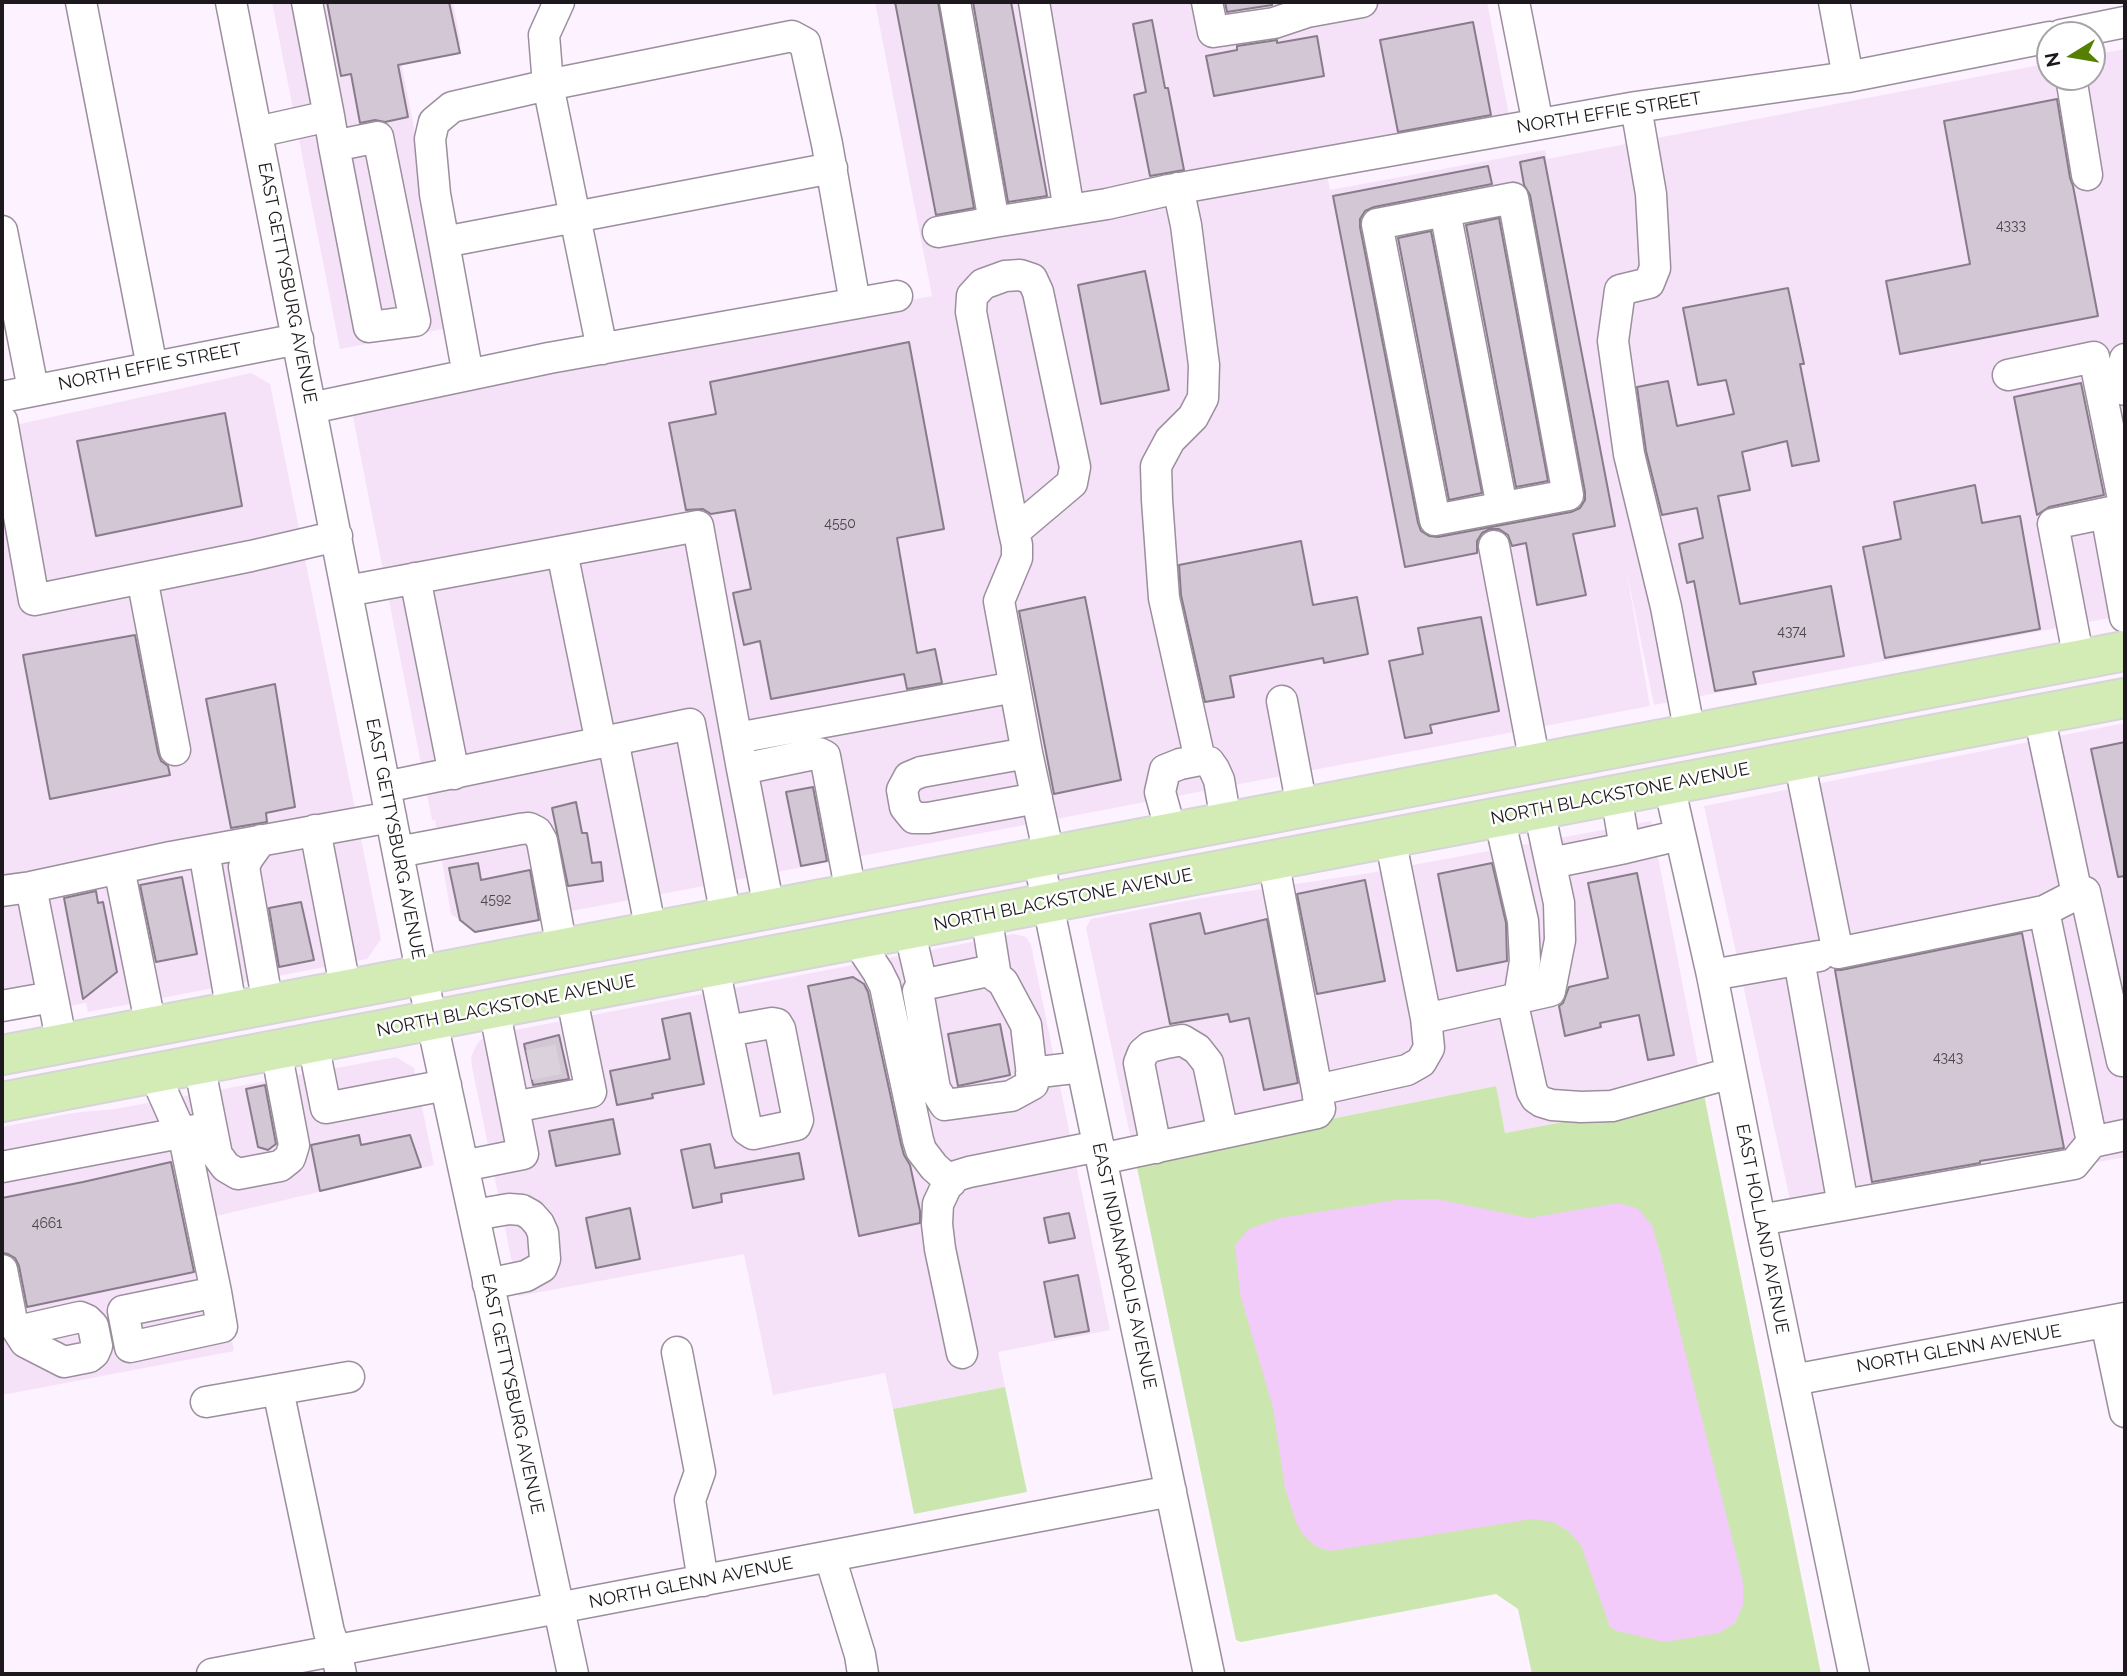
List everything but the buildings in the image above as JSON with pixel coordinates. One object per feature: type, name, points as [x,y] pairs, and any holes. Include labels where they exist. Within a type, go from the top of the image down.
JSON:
[{"type":"main road","points":[[2,1055],[2125,652]]},
{"type":"main road","name":"NORTH BLACKSTONE AVENUE","points":[[2,1102],[2125,698]]},
{"type":"main road","points":[[1669,785],[1677,764],[1686,758],[1785,736],[1807,727],[1823,709]]},
{"type":"main road","points":[[1499,817],[1508,797],[1522,789],[1627,769],[1643,762],[1648,751],[1647,742]]},
{"type":"street","points":[[81,2],[152,367]]},
{"type":"street","name":"EAST GETTYSBURG AVENUE","points":[[232,2],[422,975],[573,1674]]},
{"type":"street","points":[[307,2],[334,146],[369,327],[415,321],[378,137],[334,146]]},
{"type":"street","points":[[559,2],[544,35],[548,85],[602,349]]},
{"type":"street","points":[[955,2],[994,222]]},
{"type":"street","points":[[1034,2],[1069,210]]},
{"type":"street","points":[[1207,2],[1213,32],[1274,23],[1306,7],[1362,2]]},
{"type":"street","points":[[1514,2],[1538,124]]},
{"type":"street","points":[[1833,2],[1848,77]]},
{"type":"street","points":[[2106,26],[2125,22]]},
{"type":"street","points":[[468,375],[435,194],[430,139],[434,122],[452,107],[792,36],[805,43],[832,169],[855,303]]},
{"type":"street","name":"NORTH EFFIE STREET","points":[[938,232],[1636,107],[1848,77],[2036,40]]},
{"type":"street","points":[[2073,91],[2087,175]]},
{"type":"street","points":[[1636,107],[1651,194],[1655,268],[1649,284],[1620,290],[1613,341],[1629,454],[1666,607],[1690,734]]},
{"type":"street","points":[[257,132],[329,116]]},
{"type":"street","points":[[444,242],[832,169]]},
{"type":"street","points":[[1174,189],[1186,225],[1204,365],[1203,398],[1193,417],[1170,440],[1156,466],[1157,500],[1164,598],[1200,760]]},
{"type":"street","points":[[1513,198],[1568,495],[1493,521],[1435,520],[1377,224],[1444,211],[1513,198]]},
{"type":"street","points":[[1444,211],[1535,763]]},
{"type":"street","points":[[2,231],[33,389]]},
{"type":"street","name":"EAST INDIANAPOLIS AVENUE","points":[[1014,532],[1072,483],[1075,467],[1038,292],[1032,279],[1020,275],[1005,276],[984,284],[972,296],[971,312],[1017,558],[999,601],[1037,798],[1048,902],[1209,1674]]},
{"type":"street","points":[[311,408],[602,349],[897,296]]},
{"type":"street","name":"NORTH EFFIE STREET","points":[[2,397],[298,339]]},
{"type":"street","points":[[2008,375],[2094,357],[2125,509],[2053,524],[2079,660]]},
{"type":"street","points":[[2125,359],[2122,372],[2125,390]]},
{"type":"street","points":[[2,421],[34,600],[337,536]]},
{"type":"street","points":[[2106,513],[2125,617]]},
{"type":"street","points":[[347,591],[698,526],[769,908]]},
{"type":"street","points":[[562,552],[651,931]]},
{"type":"street","points":[[142,578],[175,750]]},
{"type":"street","points":[[415,578],[454,774]]},
{"type":"street","points":[[385,787],[690,724],[735,727],[1015,687]]},
{"type":"street","points":[[1282,701],[1302,807]]},
{"type":"street","points":[[2039,715],[2077,894]]},
{"type":"street","points":[[690,724],[726,917]]},
{"type":"street","points":[[742,769],[819,753],[825,756],[851,893]]},
{"type":"street","points":[[1027,753],[921,772],[909,777],[902,790],[905,807],[914,818],[928,818],[1037,798]]},
{"type":"street","points":[[1171,832],[1160,792],[1165,770],[1200,760],[1209,762],[1219,780],[1226,821]]},
{"type":"street","points":[[1799,760],[1838,953]]},
{"type":"street","name":"EAST HOLLAND AVENUE","points":[[1669,785],[1712,975],[1854,1674]]},
{"type":"street","points":[[1616,795],[1625,848]]},
{"type":"street","points":[[1426,1018],[1550,990],[1560,940],[1559,903],[1539,810]]},
{"type":"street","points":[[2,891],[391,817]]},
{"type":"street","points":[[1499,817],[1523,921],[1525,961],[1516,999],[1532,1091],[1536,1098],[1542,1102],[1581,1107],[1612,1107],[1731,1073]]},
{"type":"street","points":[[398,852],[520,829],[529,828],[537,832],[542,841],[562,948]]},
{"type":"street","points":[[315,830],[346,990]]},
{"type":"street","points":[[1551,863],[1680,835]]},
{"type":"street","points":[[1317,1090],[1407,1070],[1421,1062],[1429,1048],[1426,1018],[1390,838]]},
{"type":"street","points":[[250,1009],[244,867],[261,840]]},
{"type":"street","points":[[204,851],[250,1009]]},
{"type":"street","points":[[962,1353],[937,1224],[939,1204],[946,1187],[956,1176],[1100,1152],[1156,1147],[1317,1114],[1320,1109],[1317,1090],[1273,860]]},
{"type":"street","points":[[119,868],[151,1027]]},
{"type":"street","points":[[31,887],[62,1044]]},
{"type":"street","points":[[1712,975],[1838,953],[2044,911],[2085,892],[2124,1060],[2078,1073]]},
{"type":"street","points":[[2044,911],[2092,1142]]},
{"type":"street","points":[[986,914],[996,976]]},
{"type":"street","points":[[909,929],[922,985]]},
{"type":"street","points":[[856,939],[886,986],[921,1150],[934,1167],[951,1182]]},
{"type":"street","points":[[1799,960],[1843,1205]]},
{"type":"street","points":[[713,967],[727,1031]]},
{"type":"street","points":[[988,971],[1003,982],[1026,1025],[1033,1084],[1011,1096],[944,1105],[935,1089],[918,990],[922,985],[988,971]]},
{"type":"street","points":[[514,1107],[591,1092],[574,1056],[571,994]]},
{"type":"street","points":[[2,1006],[52,997]]},
{"type":"street","points":[[463,1166],[523,1154],[514,1107],[518,1067],[494,1008]]},
{"type":"street","points":[[1156,1147],[1139,1063],[1143,1053],[1150,1047],[1174,1041],[1182,1040],[1197,1049],[1208,1063],[1223,1133]]},
{"type":"street","points":[[313,1043],[326,1108],[446,1085]]},
{"type":"street","points":[[199,1065],[217,1155],[226,1167],[238,1174],[280,1166],[290,1158],[294,1145],[276,1050]]},
{"type":"street","points":[[1031,1073],[1082,1067]]},
{"type":"street","points":[[154,1073],[186,1142],[216,1292]]},
{"type":"street","points":[[2,1167],[212,1127]]},
{"type":"street","points":[[1760,1220],[2074,1164],[2092,1142],[2125,1135]]},
{"type":"street","points":[[474,1215],[509,1209],[522,1210],[531,1214],[542,1233],[545,1259],[542,1267],[526,1276],[488,1283]]},
{"type":"street","points":[[2,1270],[12,1321],[18,1331]]},
{"type":"street","points":[[2116,1320],[2125,1412]]},
{"type":"street","name":"NORTH GLENN AVENUE","points":[[1793,1380],[2116,1320]]},
{"type":"street","points":[[677,1352],[700,1472],[690,1500],[703,1581]]},
{"type":"street","points":[[206,1402],[349,1377]]},
{"type":"street","points":[[278,1390],[329,1632],[348,1662]]},
{"type":"street","name":"NORTH GLENN AVENUE","points":[[212,1674],[348,1662],[558,1609],[1171,1491]]},
{"type":"street","points":[[830,1557],[860,1655],[863,1674]]},
{"type":"shaded area","points":[[272,2],[453,2],[461,44],[400,56],[453,327],[340,349]]},
{"type":"shaded area","points":[[875,2],[1487,2],[1513,136],[1326,172],[1330,190],[1545,150],[1547,159],[2036,66],[2036,91],[2106,91],[2106,52],[2125,49],[2125,615],[1654,705],[1626,568],[1650,706],[572,911],[540,913],[541,917],[474,930],[451,914],[435,820],[432,820],[351,407],[932,296]]},
{"type":"shaded area","points":[[251,373],[270,384],[381,939],[367,959],[88,1012],[86,1003],[2,1019],[2,428]]},
{"type":"shaded area","points":[[2125,723],[2125,1157],[1794,1218],[1704,806]]},
{"type":"shaded area","points":[[1651,821],[1704,1095],[1505,1133],[1495,1086],[1135,1158],[1086,928],[1091,919],[1202,898],[1370,873]]},
{"type":"shaded area","points":[[1014,934],[1026,937],[1031,945],[1110,1330],[998,1352],[1005,1387],[893,1409],[885,1373],[773,1395],[744,1254],[519,1296],[472,1067],[471,1057],[480,1040],[489,1035]]},
{"type":"shaded area","points":[[396,1057],[414,1068],[434,1165],[208,1218],[234,1351],[2,1395],[2,1127]]},
{"type":"shaded area","points":[[1436,1199],[1529,1218],[1618,1203],[1637,1208],[1652,1225],[1743,1582],[1743,1605],[1735,1623],[1719,1633],[1665,1642],[1617,1631],[1610,1627],[1581,1545],[1568,1531],[1553,1522],[1532,1519],[1330,1551],[1317,1547],[1303,1535],[1285,1488],[1273,1408],[1240,1294],[1235,1245],[1249,1229],[1280,1218],[1396,1200]]},
{"type":"green space","points":[[1496,1086],[1505,1133],[1704,1095],[1821,1674],[1532,1674],[1518,1609],[1496,1594],[1241,1642],[1236,1640],[1135,1158]]},
{"type":"green space","points":[[1005,1387],[1027,1492],[914,1514],[893,1409]]},
{"type":"tunnel","points":[[529,1065],[565,1058]]}]
